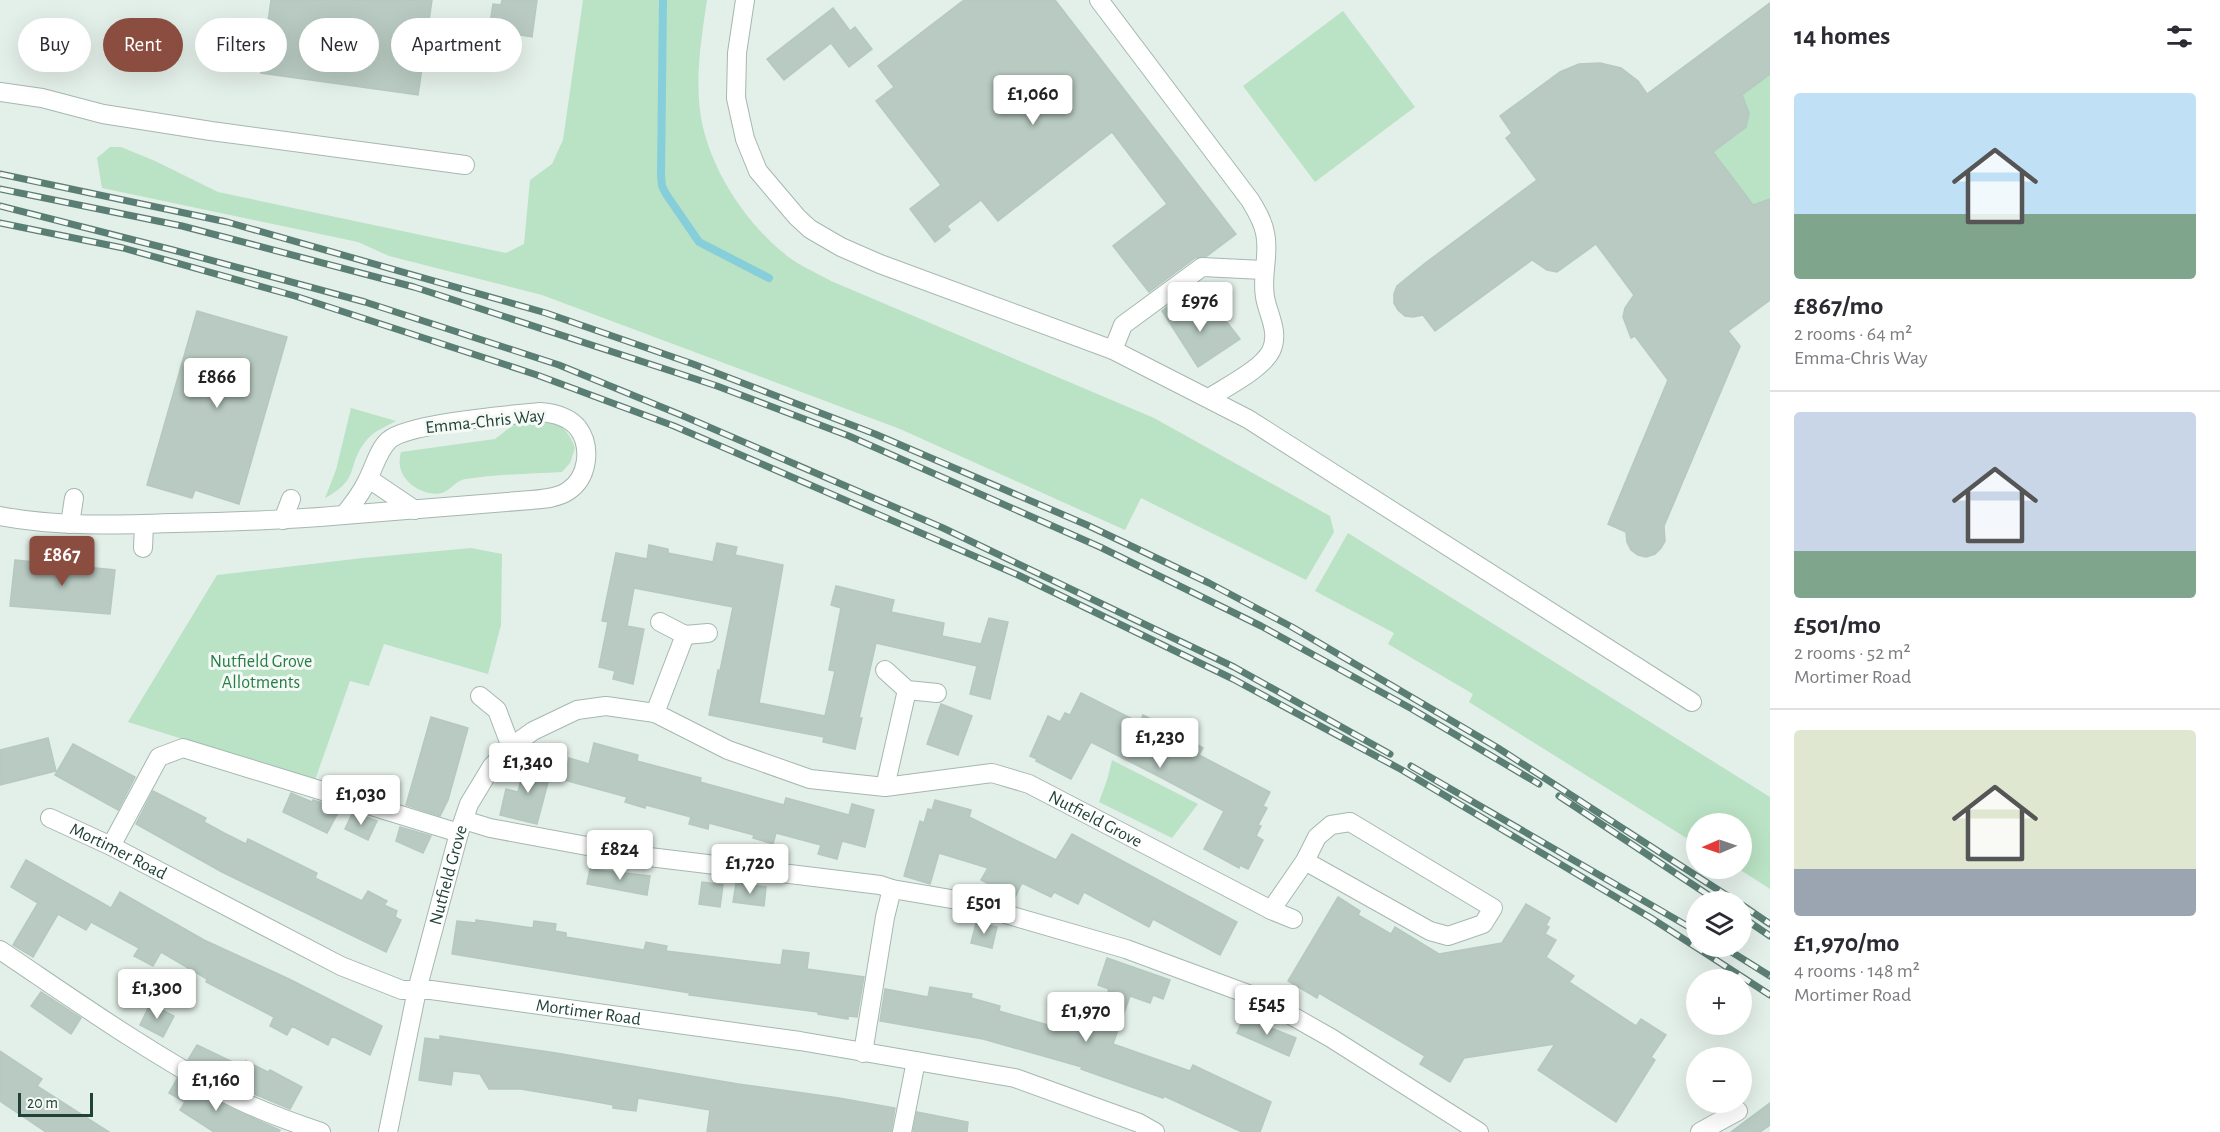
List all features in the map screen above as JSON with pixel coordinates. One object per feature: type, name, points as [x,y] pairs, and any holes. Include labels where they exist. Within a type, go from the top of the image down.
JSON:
[{"type":"street","points":[[745,0],[737,52],[736,98],[745,139],[758,171],[796,217],[810,229],[880,264],[1113,350],[1209,398],[1248,419],[1692,702]]},
{"type":"street","points":[[1099,0],[1255,208],[1266,238],[1263,270],[1264,297],[1274,330],[1271,351],[1248,372],[1209,398]]},
{"type":"street","points":[[0,92],[42,98],[103,114],[200,130],[465,165]]},
{"type":"street","points":[[1113,350],[1123,325],[1202,267],[1263,270]]},
{"type":"street","points":[[465,408],[484,419]]},
{"type":"street","name":"Emma-Chris Way","points":[[0,516],[69,524],[283,520],[543,499],[568,491],[579,480],[587,451],[577,427],[566,418],[553,413],[540,412],[412,430],[390,439],[381,450],[369,479],[358,498],[344,515]]},
{"type":"street","points":[[369,479],[415,510]]},
{"type":"street","points":[[69,524],[74,498]]},
{"type":"street","points":[[283,520],[291,499]]},
{"type":"street","points":[[143,548],[144,524]]},
{"type":"street","points":[[660,622],[685,636],[708,633]]},
{"type":"street","points":[[655,713],[685,636]]},
{"type":"street","points":[[885,670],[908,690],[937,693]]},
{"type":"street","points":[[885,787],[908,690]]},
{"type":"street","points":[[480,696],[497,710],[511,747]]},
{"type":"street","name":"Nutfield Grove","points":[[388,1132],[417,990],[461,826],[480,783],[492,766],[511,747],[533,731],[577,710],[606,706],[655,713],[728,750],[810,779],[885,787],[992,773],[1029,784],[1271,910],[1293,919]]},
{"type":"street","points":[[111,846],[159,757],[183,748],[461,826],[490,828],[641,856],[880,885],[957,900],[1126,950],[1264,1000],[1331,1038],[1479,1132]]},
{"type":"street","name":"Mortimer Road","points":[[50,818],[111,846],[341,966],[402,990],[432,990],[800,1041],[1015,1078],[1139,1123],[1155,1132]]},
{"type":"street","points":[[1271,910],[1305,861],[1317,837],[1331,825],[1350,822],[1492,908],[1484,924],[1448,936],[1430,931],[1305,861]]},
{"type":"street","points":[[863,1053],[883,928],[892,889]]},
{"type":"street","points":[[0,950],[124,1032],[224,1093],[321,1132]]},
{"type":"street","points":[[902,1132],[916,1061]]},
{"type":"street","points":[[1700,1132],[1734,1113]]},
{"type":"green space","points":[[583,0],[707,0],[698,77],[702,123],[707,142],[714,161],[734,197],[758,229],[772,243],[792,260],[831,281],[1154,418],[1330,516],[1334,532],[1306,580],[1141,498],[1125,530],[900,429],[542,295],[389,256],[358,242],[102,188],[97,158],[110,147],[121,147],[218,192],[506,253],[524,244],[530,180],[552,164],[563,140]]},
{"type":"green space","points":[[1343,11],[1415,107],[1315,182],[1243,86]]},
{"type":"green space","points":[[1770,74],[1770,200],[1762,202],[1763,219],[1710,147],[1733,137],[1746,127],[1749,113],[1726,107]]},
{"type":"green space","points":[[351,408],[396,421],[368,438],[359,451],[344,485],[325,498],[336,470]]},
{"type":"green space","points":[[540,419],[562,428],[575,448],[570,463],[562,472],[466,479],[459,481],[445,492],[435,494],[415,487],[402,472],[401,452],[495,439],[517,422]]},
{"type":"green space","points":[[1348,533],[1770,797],[1770,889],[1752,877],[1752,813],[1686,813],[1686,838],[1469,702],[1473,694],[1388,644],[1394,633],[1315,591]]},
{"type":"green space","name":"Nutfield Grove Allotments","points":[[471,548],[502,554],[501,625],[488,674],[384,644],[369,686],[350,681],[315,780],[128,722],[217,575]]},
{"type":"green space","points":[[1112,760],[1198,804],[1172,838],[1099,802]]},
{"type":"building","points":[[271,0],[432,0],[429,18],[391,18],[391,72],[421,72],[418,95],[261,73],[287,72],[287,18],[269,18]]},
{"type":"building","points":[[502,0],[537,0],[532,37],[522,35],[522,18],[491,18],[493,4],[501,5]]},
{"type":"building","points":[[964,0],[1055,0],[1236,234],[1207,256],[1195,258],[1149,292],[1113,246],[1167,204],[1112,132],[998,221],[981,200],[947,226],[950,230],[935,242],[910,209],[941,185],[876,101],[894,87],[878,66]]},
{"type":"building","points":[[1770,3],[1770,74],[1742,95],[1749,113],[1746,127],[1713,152],[1753,205],[1770,199],[1770,300],[1728,331],[1740,346],[1664,526],[1665,541],[1655,554],[1646,557],[1631,550],[1626,532],[1608,524],[1668,380],[1635,336],[1631,338],[1623,317],[1625,308],[1634,295],[1596,244],[1557,272],[1547,270],[1532,260],[1435,331],[1423,315],[1405,316],[1398,310],[1394,303],[1394,294],[1397,286],[1424,264],[1537,180],[1506,138],[1512,133],[1500,116],[1560,72],[1579,64],[1600,63],[1621,68],[1638,81],[1647,94]]},
{"type":"building","points":[[833,8],[850,31],[855,27],[872,49],[849,67],[831,43],[784,80],[767,59]]},
{"type":"building","points":[[1181,297],[1201,328],[1220,313],[1240,339],[1198,367],[1162,311]]},
{"type":"building","points":[[197,311],[287,337],[239,504],[195,490],[192,498],[147,485]]},
{"type":"building","points":[[717,543],[737,547],[735,555],[783,565],[759,703],[825,716],[835,671],[829,670],[841,608],[831,605],[836,586],[894,600],[891,612],[944,623],[942,636],[981,644],[989,618],[1008,622],[990,699],[970,694],[977,666],[876,643],[859,718],[862,718],[855,749],[823,742],[824,737],[709,715],[733,607],[634,588],[627,626],[644,629],[633,684],[613,679],[615,671],[599,667],[608,622],[602,621],[616,553],[647,559],[649,545],[668,549],[668,553],[713,562]]},
{"type":"building","points":[[15,560],[115,570],[110,614],[10,606]]},
{"type":"building","points":[[1081,693],[1140,723],[1143,715],[1175,731],[1203,748],[1199,755],[1270,792],[1263,806],[1267,808],[1258,825],[1261,826],[1256,836],[1263,840],[1248,869],[1240,865],[1239,868],[1204,849],[1224,811],[1162,778],[1091,742],[1071,779],[1030,756],[1048,716],[1060,722],[1065,713],[1070,715]]},
{"type":"building","points":[[941,704],[972,716],[958,755],[927,744]]},
{"type":"building","points":[[431,717],[468,728],[448,800],[440,816],[406,805]]},
{"type":"building","points":[[48,738],[56,771],[0,785],[0,750]]},
{"type":"building","points":[[594,743],[638,755],[637,761],[701,778],[700,782],[784,805],[786,798],[849,815],[852,804],[874,810],[865,847],[842,841],[837,859],[818,854],[821,845],[776,833],[773,844],[753,838],[754,835],[709,823],[708,829],[689,824],[691,817],[646,805],[645,808],[625,802],[627,797],[564,780],[569,758],[589,764]]},
{"type":"building","points":[[73,744],[135,777],[118,810],[55,775]]},
{"type":"building","points":[[526,760],[552,767],[537,824],[500,815],[506,789],[518,792]]},
{"type":"building","points":[[153,791],[206,818],[204,822],[224,833],[246,844],[248,839],[317,873],[315,878],[362,901],[368,891],[387,901],[384,905],[397,911],[395,917],[401,920],[386,952],[222,872],[136,824]]},
{"type":"building","points":[[291,793],[312,802],[313,800],[340,809],[327,833],[283,812]]},
{"type":"building","points":[[935,800],[971,810],[969,817],[1056,860],[1072,834],[1237,922],[1220,955],[1153,919],[1149,927],[1084,892],[1078,904],[1054,892],[1051,897],[1022,883],[1015,897],[981,880],[988,868],[939,853],[930,884],[904,876],[920,821],[924,823],[928,809],[932,810]]},
{"type":"building","points":[[353,812],[377,821],[368,840],[345,829]]},
{"type":"building","points":[[400,827],[431,836],[423,853],[396,841]]},
{"type":"building","points":[[26,860],[111,908],[120,892],[204,940],[289,979],[382,1026],[370,1055],[332,1036],[328,1045],[292,1026],[287,1035],[270,1026],[274,1017],[206,982],[207,979],[161,952],[153,966],[134,956],[139,948],[91,922],[86,930],[58,914],[33,957],[13,945],[38,903],[11,887]]},
{"type":"building","points":[[590,869],[650,876],[647,895],[587,884]]},
{"type":"building","points":[[702,882],[723,885],[720,907],[699,904]]},
{"type":"building","points":[[736,883],[766,887],[764,906],[733,902]]},
{"type":"building","points":[[1338,897],[1360,911],[1358,915],[1391,934],[1395,927],[1439,954],[1502,943],[1526,904],[1550,918],[1545,934],[1556,940],[1546,957],[1574,976],[1569,982],[1636,1026],[1641,1019],[1666,1035],[1651,1057],[1655,1060],[1616,1122],[1538,1070],[1555,1044],[1464,1058],[1450,1082],[1420,1064],[1425,1056],[1319,993],[1317,998],[1288,981]]},
{"type":"building","points":[[476,920],[533,928],[534,921],[556,924],[555,931],[566,933],[566,937],[644,950],[646,942],[667,946],[666,951],[781,965],[783,950],[809,953],[807,969],[864,977],[857,1017],[848,1016],[848,1019],[818,1014],[818,1012],[689,995],[690,993],[452,954],[457,921],[476,923]]},
{"type":"building","points":[[976,923],[997,927],[992,948],[971,943]]},
{"type":"building","points":[[1107,958],[1170,980],[1163,999],[1153,995],[1150,1003],[1130,996],[1113,1044],[1190,1071],[1193,1065],[1271,1102],[1260,1132],[1242,1132],[1164,1096],[1163,1098],[1081,1069],[1082,1067],[983,1039],[880,1021],[885,989],[928,997],[930,987],[972,994],[971,998],[1000,1006],[999,1011],[1055,1027],[1058,1016],[1096,1027],[1109,989],[1098,985]]},
{"type":"building","points":[[41,992],[81,1018],[71,1034],[31,1006]]},
{"type":"building","points":[[150,1004],[174,1016],[163,1037],[140,1025]]},
{"type":"building","points":[[1244,1017],[1296,1038],[1289,1056],[1237,1033]]},
{"type":"building","points":[[440,1036],[895,1108],[891,1132],[707,1132],[710,1110],[638,1098],[636,1111],[613,1108],[613,1105],[521,1089],[489,1089],[480,1074],[453,1071],[451,1085],[419,1080],[425,1038],[440,1040]]},
{"type":"building","points":[[197,1045],[243,1067],[246,1061],[268,1072],[270,1070],[302,1087],[290,1109],[240,1088],[188,1060]]},
{"type":"building","points":[[0,1051],[42,1079],[37,1086],[109,1132],[46,1132],[0,1101]]},
{"type":"building","points":[[177,1079],[230,1108],[280,1130],[279,1132],[214,1132],[180,1110],[185,1102],[169,1093]]},
{"type":"building","points":[[1770,1103],[1770,1125],[1760,1132],[1731,1132]]},
{"type":"building","points":[[917,1112],[968,1122],[967,1132],[913,1132]]},
{"type":"waterway","points":[[663,0],[662,186],[699,242],[769,278]]},
{"type":"railway","points":[[0,174],[227,222],[546,313],[693,364],[875,434],[1087,525],[1209,583],[1292,627],[1498,748],[1720,891]]},
{"type":"railway","points":[[0,189],[182,226],[414,287],[717,386],[849,436],[1100,547],[1261,626],[1412,709],[1539,784]]},
{"type":"railway","points":[[0,206],[365,302],[559,365],[943,528],[1234,667],[1390,754]]},
{"type":"railway","points":[[0,223],[123,248],[295,296],[537,375],[674,426],[1018,575],[1233,679],[1402,770],[1651,918],[1770,995]]},
{"type":"railway","points":[[1411,766],[1686,925]]},
{"type":"railway","points":[[1559,796],[1702,891]]},
{"type":"railway","points":[[1752,912],[1770,924]]},
{"type":"railway","points":[[1752,924],[1770,936]]},
{"type":"railway","points":[[1740,957],[1770,976]]}]
